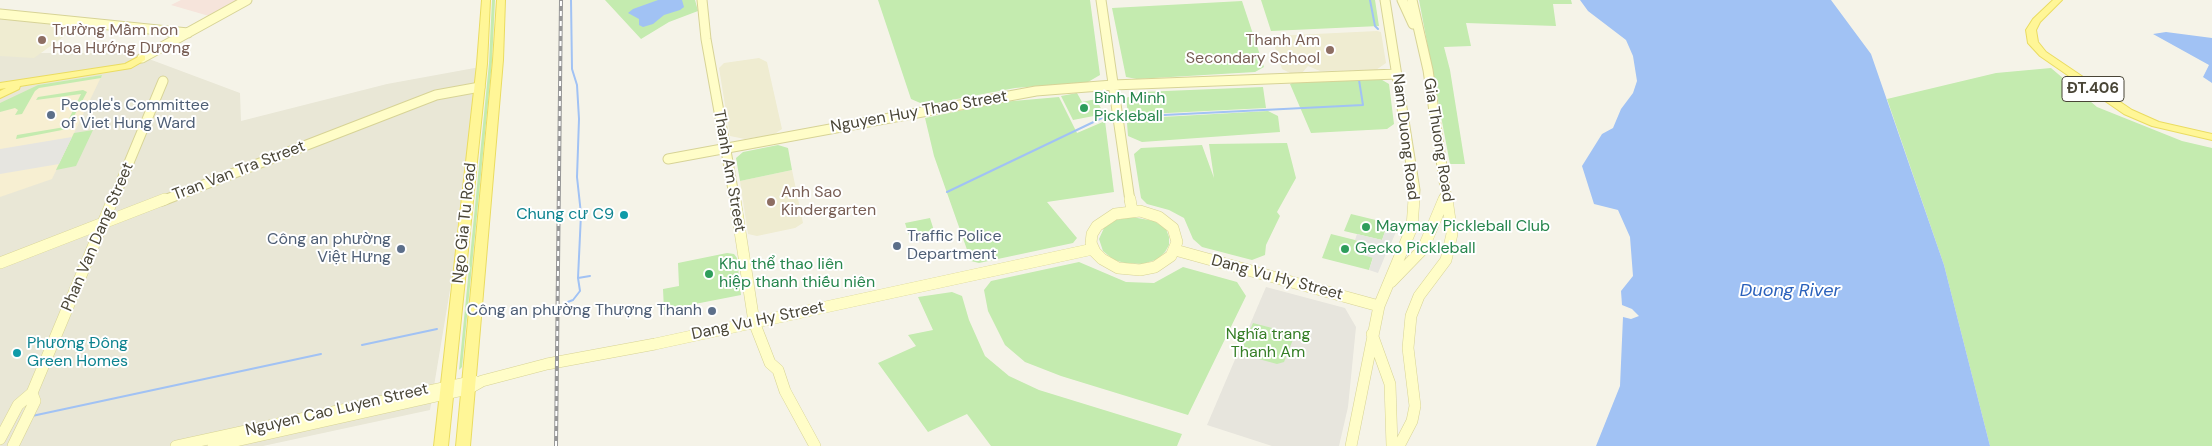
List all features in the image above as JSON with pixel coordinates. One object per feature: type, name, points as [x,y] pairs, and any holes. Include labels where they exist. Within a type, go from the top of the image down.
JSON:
[{"type":"main road","name":"Ngo Gia Tu Road","points":[[441,446],[480,87],[486,0]]},
{"type":"main road","name":"Ngo Gia Tu Road","points":[[463,446],[473,384],[501,0]]},
{"type":"main road","name":"ĐT.406","points":[[2058,0],[2036,21],[2031,30],[2033,42],[2043,54],[2128,112],[2156,124],[2212,137]]},
{"type":"main road","points":[[0,80],[142,58]]},
{"type":"main road","points":[[0,86],[128,66],[142,58]]},
{"type":"main road","points":[[0,95],[27,82]]},
{"type":"street","points":[[142,58],[247,0]]},
{"type":"street","name":"Thanh Am Street","points":[[702,0],[754,322],[770,364],[778,370],[785,391],[815,446]]},
{"type":"street","points":[[1101,0],[1132,211]]},
{"type":"street","name":"Nam Duong Road","points":[[1351,446],[1379,306],[1412,227],[1415,190],[1386,0]]},
{"type":"street","points":[[1402,0],[1423,49]]},
{"type":"street","name":"Gia Thuong Road","points":[[1399,446],[1412,421],[1415,409],[1408,348],[1411,316],[1419,296],[1446,260],[1451,240],[1446,193],[1423,49],[1412,0]]},
{"type":"street","points":[[0,14],[188,33]]},
{"type":"street","name":"Nguyen Huy Thao Street","points":[[668,159],[1000,96],[1113,85],[1397,74]]},
{"type":"street","name":"Phan Van Dang Street","points":[[0,438],[18,404],[32,393],[163,81]]},
{"type":"street","name":"Tran Van Tra Street","points":[[0,263],[436,96],[480,87]]},
{"type":"street","points":[[1387,285],[1423,249],[1446,193]]},
{"type":"street","points":[[1132,211],[1153,214],[1169,224],[1177,237],[1175,250],[1161,264],[1133,270],[1106,263],[1093,249],[1092,234],[1100,222],[1115,214],[1132,211]]},
{"type":"street","name":"Dang Vu Hy Street","points":[[473,384],[547,364],[754,322],[1093,249]]},
{"type":"street","name":"Dang Vu Hy Street","points":[[1175,250],[1379,306]]},
{"type":"street","points":[[1372,334],[1390,384],[1392,446]]},
{"type":"street","name":"Nguyen Cao Luyen Street","points":[[213,446],[473,384]]},
{"type":"street","name":"Nguyen Cao Luyen Street","points":[[176,446],[447,390]]},
{"type":"street","name":"Phan Van Dang Street","points":[[13,446],[35,401],[32,393]]},
{"type":"shaded area","points":[[181,0],[239,0],[209,16],[171,5]]},
{"type":"shaded area","points":[[0,17],[81,24],[34,58],[0,56]]},
{"type":"shaded area","name":"Thanh Am Secondary School","points":[[1381,32],[1386,63],[1376,70],[1320,71],[1308,66],[1302,73],[1290,73],[1282,69],[1272,38],[1274,36]]},
{"type":"shaded area","points":[[0,53],[133,53],[240,93],[241,121],[387,84],[480,67],[473,152],[430,410],[263,446],[0,446]]},
{"type":"shaded area","points":[[759,58],[767,62],[782,129],[773,135],[745,139],[730,136],[719,68],[724,63]]},
{"type":"shaded area","points":[[102,75],[52,179],[0,197],[0,110],[5,102],[38,85]]},
{"type":"shaded area","points":[[72,137],[59,164],[0,174],[0,149]]},
{"type":"shaded area","name":"Anh Sao Kindergarten","points":[[792,170],[803,223],[795,228],[757,236],[748,234],[740,181]]},
{"type":"shaded area","points":[[1388,223],[1399,225],[1389,248],[1355,240],[1357,234],[1382,240]]},
{"type":"shaded area","points":[[1367,244],[1388,249],[1378,273],[1369,270],[1373,258],[1363,255]]},
{"type":"shaded area","points":[[1266,287],[1345,308],[1356,327],[1348,407],[1339,446],[1272,446],[1207,425]]},
{"type":"green space","points":[[492,0],[495,0],[492,62],[462,367],[459,370],[489,63]]},
{"type":"green space","points":[[605,0],[695,0],[698,11],[669,22],[641,39]]},
{"type":"green space","points":[[878,0],[1090,0],[1100,75],[1088,82],[1015,88],[925,105],[911,99]]},
{"type":"green space","points":[[1261,0],[1375,0],[1379,26],[1271,31]]},
{"type":"green space","points":[[1419,0],[1571,0],[1572,4],[1553,4],[1556,26],[1466,23],[1471,46],[1444,47],[1450,70],[1465,164],[1450,164]]},
{"type":"green space","points":[[1242,1],[1264,67],[1255,72],[1137,79],[1126,77],[1112,8]]},
{"type":"green space","points":[[2051,68],[2097,107],[2182,141],[2212,148],[2212,446],[1990,446],[1944,265],[1887,99],[1996,73]]},
{"type":"green space","points":[[102,75],[101,78],[39,88],[35,91],[22,114],[15,115],[18,110],[15,108],[0,112],[0,103],[38,85]]},
{"type":"green space","points":[[1377,77],[1389,84],[1394,124],[1387,129],[1311,133],[1290,84],[1296,81]]},
{"type":"green space","points":[[1263,87],[1266,108],[1128,115],[1126,98],[1141,92]]},
{"type":"green space","points":[[83,90],[87,92],[67,129],[16,139],[17,135],[65,127],[81,94],[36,100],[38,97]]},
{"type":"green space","name":"Bình Minh Pickleball","points":[[1077,93],[1082,102],[1096,99],[1104,114],[1073,120],[1061,96]]},
{"type":"green space","points":[[1059,97],[1077,133],[1105,121],[1114,192],[1047,202],[1077,238],[1073,243],[979,263],[971,261],[934,156],[925,118],[1002,102]]},
{"type":"green space","points":[[1268,111],[1278,116],[1280,132],[1142,142],[1128,136],[1127,123],[1162,117]]},
{"type":"green space","points":[[93,130],[76,166],[56,170],[74,133]]},
{"type":"green space","points":[[1287,143],[1296,178],[1277,212],[1280,216],[1266,245],[1265,255],[1252,260],[1202,247],[1193,239],[1184,218],[1169,210],[1147,204],[1141,198],[1134,154],[1141,148],[1202,145],[1214,178],[1209,144]]},
{"type":"green space","points":[[778,145],[788,148],[792,170],[740,181],[736,158],[743,152]]},
{"type":"green space","name":"Maymay Pickleball Club","points":[[1351,214],[1388,223],[1382,240],[1344,231]]},
{"type":"green space","points":[[1132,217],[1154,221],[1166,229],[1169,245],[1158,259],[1143,264],[1125,263],[1114,260],[1103,251],[1099,239],[1104,228],[1116,220]]},
{"type":"green space","points":[[930,218],[936,237],[911,242],[905,223]]},
{"type":"green space","name":"Gecko Pickleball","points":[[1331,234],[1367,243],[1363,255],[1373,257],[1369,270],[1322,258]]},
{"type":"green space","name":"Khu thể thao liên hiệp thanh thiếu niên","points":[[727,253],[734,254],[737,258],[741,295],[664,310],[663,289],[679,286],[678,263]]},
{"type":"green space","points":[[1079,262],[1126,282],[1154,283],[1183,267],[1237,282],[1246,296],[1188,415],[1061,376],[1025,362],[1005,345],[988,311],[984,290],[991,281]]},
{"type":"green space","points":[[952,292],[962,296],[969,320],[985,356],[1009,376],[1039,390],[1182,434],[1177,446],[991,446],[967,414],[928,432],[878,363],[916,346],[908,335],[933,330],[918,297]]},
{"type":"green space","name":"Nghĩa trang Thanh Am","points":[[1253,323],[1291,333],[1294,337],[1284,362],[1277,364],[1244,355],[1241,350]]},
{"type":"water","points":[[658,0],[682,0],[684,7],[664,15],[653,24],[643,27],[639,25],[639,19],[628,13],[633,9]]},
{"type":"water","name":"Duong River","points":[[1580,0],[1831,0],[1871,54],[1944,265],[1990,446],[1596,446],[1620,386],[1623,317],[1631,319],[1639,316],[1632,309],[1622,305],[1621,291],[1633,276],[1630,237],[1618,210],[1594,204],[1582,166],[1602,134],[1613,128],[1621,109],[1633,93],[1637,81],[1633,56],[1626,40],[1588,11]]},
{"type":"water","points":[[2166,32],[2212,38],[2212,83],[2203,77],[2209,65],[2153,34]]},
{"type":"waterway","points":[[571,0],[572,69],[577,85],[579,119],[577,177],[581,214],[578,278]]},
{"type":"waterway","points":[[1370,0],[1375,26],[1378,29]]},
{"type":"waterway","points":[[1124,117],[1363,105],[1359,80]]},
{"type":"waterway","points":[[947,192],[1104,117]]},
{"type":"waterway","points":[[578,278],[590,276]]},
{"type":"waterway","points":[[565,303],[573,300],[580,291],[578,278]]},
{"type":"waterway","points":[[362,345],[437,329]]},
{"type":"waterway","points":[[32,416],[321,354]]},
{"type":"railway","points":[[556,446],[561,0]]},
{"type":"place","name":"Trường Mầm non Hoa Hướng Dương","points":[[42,40]]},
{"type":"place","name":"Thanh Am Secondary School","points":[[1330,50]]},
{"type":"place","name":"Bình Minh Pickleball","points":[[1084,108]]},
{"type":"place","name":"People's Committee of Viet Hung Ward","points":[[51,115]]},
{"type":"place","name":"Anh Sao Kindergarten","points":[[771,202]]},
{"type":"place","name":"Chung cư C9","points":[[624,215]]},
{"type":"place","name":"Maymay Pickleball Club","points":[[1366,227]]},
{"type":"place","name":"Traffic Police Department","points":[[897,246]]},
{"type":"place","name":"Công an phường Việt Hưng","points":[[401,249]]},
{"type":"place","name":"Gecko Pickleball","points":[[1345,249]]},
{"type":"place","name":"Khu thể thao liên hiệp thanh thiếu niên","points":[[709,274]]},
{"type":"place","name":"Công an phường Thượng Thanh","points":[[712,311]]},
{"type":"place","name":"Phương Đông Green Homes","points":[[17,353]]}]
